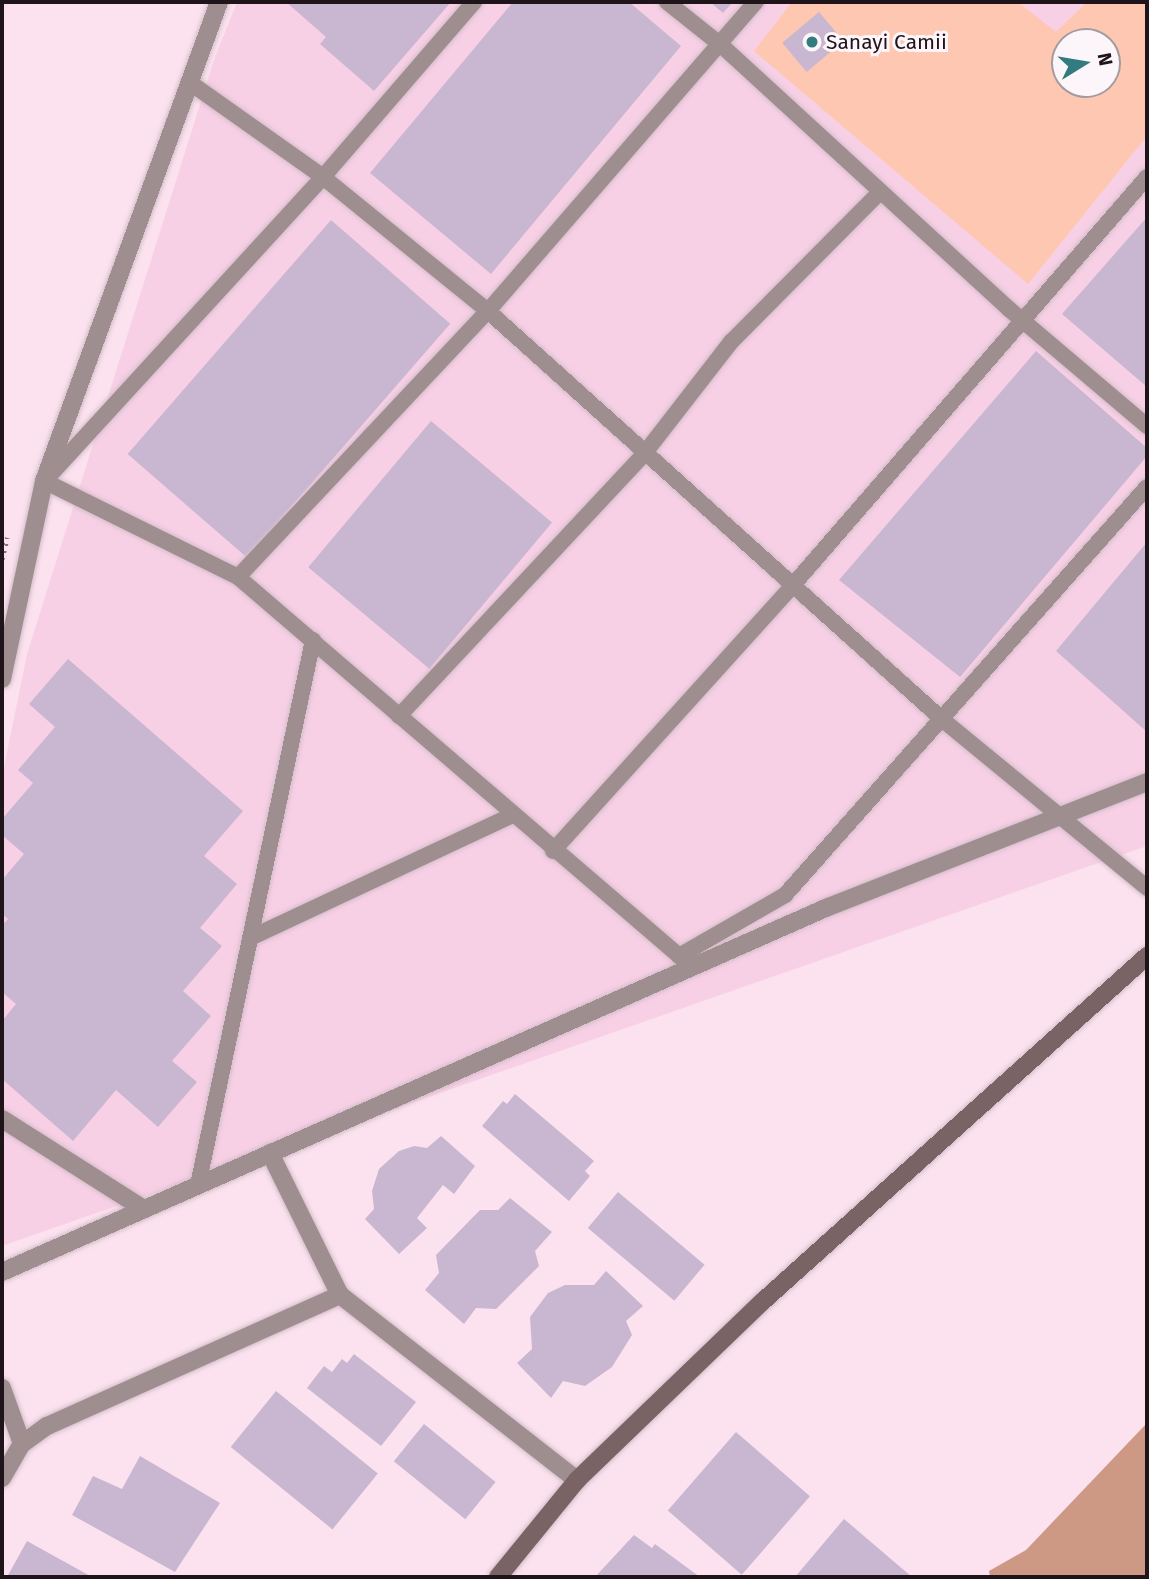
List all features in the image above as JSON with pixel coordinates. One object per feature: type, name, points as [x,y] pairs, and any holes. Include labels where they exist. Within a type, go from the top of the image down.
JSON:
[{"type":"street","points":[[2,679],[44,481],[219,2]]},
{"type":"street","points":[[2,1272],[270,1153],[686,961],[1147,782]]},
{"type":"street","points":[[498,1577],[577,1480],[762,1302],[1147,956]]},
{"type":"street","points":[[2,1119],[144,1209]]},
{"type":"street","points":[[270,1153],[340,1295],[577,1480]]},
{"type":"street","points":[[2,1478],[22,1444],[47,1426],[340,1295]]},
{"type":"street","points":[[2,1388],[22,1444]]},
{"type":"lane","points":[[474,2],[324,177],[44,481],[238,577],[553,851],[686,961],[785,895],[944,721],[1147,486]]},
{"type":"lane","points":[[667,2],[721,45],[879,193],[1023,321],[1147,426]]},
{"type":"lane","points":[[238,577],[488,312],[757,2]]},
{"type":"lane","points":[[189,82],[324,177],[488,312],[944,721],[1147,888]]},
{"type":"lane","points":[[553,851],[793,585],[1147,177]]},
{"type":"lane","points":[[399,716],[645,454],[731,342],[879,193]]},
{"type":"lane","points":[[198,1185],[313,640]]},
{"type":"lane","points":[[250,939],[513,815]]},
{"type":"shaded area","points":[[237,2],[1147,2],[1147,846],[2,1246],[2,777],[27,654],[214,60]]},
{"type":"shaded area","points":[[792,2],[1018,2],[1051,28],[1051,98],[1121,98],[1121,28],[1060,28],[1087,2],[1147,2],[1147,136],[1028,284],[754,51]]},
{"type":"shaded area","points":[[1147,1423],[1147,1577],[990,1577],[989,1571],[1026,1550]]},
{"type":"building","points":[[286,2],[451,2],[374,91],[320,44],[326,37]]},
{"type":"building","points":[[513,2],[629,2],[681,46],[491,274],[370,173]]},
{"type":"building","points":[[710,2],[733,2],[723,13]]},
{"type":"building","name":"Sanayi Camii","points":[[819,12],[843,41],[807,72],[782,43]]},
{"type":"building","points":[[1147,217],[1147,387],[1062,314]]},
{"type":"building","points":[[331,220],[450,324],[247,558],[128,454]]},
{"type":"building","points":[[1036,351],[1147,448],[1147,456],[960,677],[839,580]]},
{"type":"building","points":[[431,421],[552,523],[429,669],[308,567]]},
{"type":"building","points":[[1147,542],[1147,732],[1056,651]]},
{"type":"building","points":[[68,659],[243,811],[204,856],[237,884],[200,928],[222,946],[183,991],[211,1016],[172,1061],[197,1082],[158,1127],[116,1090],[73,1141],[2,1079],[2,1021],[16,1004],[2,992],[2,925],[8,919],[2,914],[2,880],[24,854],[2,835],[2,819],[33,783],[18,770],[55,727],[29,704]]},
{"type":"building","points":[[515,1094],[594,1161],[585,1171],[590,1176],[569,1201],[482,1126],[503,1101],[507,1104]]},
{"type":"building","points":[[441,1136],[475,1166],[454,1194],[443,1185],[417,1218],[427,1228],[399,1254],[365,1219],[374,1209],[372,1191],[379,1169],[399,1151],[414,1146],[427,1148]]},
{"type":"building","points":[[618,1192],[705,1265],[674,1301],[588,1228]]},
{"type":"building","points":[[510,1198],[552,1232],[535,1251],[539,1266],[496,1309],[476,1308],[464,1324],[425,1290],[439,1273],[436,1255],[480,1210],[498,1210]]},
{"type":"building","points":[[606,1271],[643,1306],[626,1321],[632,1335],[612,1367],[585,1386],[563,1381],[551,1398],[517,1363],[532,1349],[530,1317],[548,1293],[565,1285],[594,1285]]},
{"type":"building","points":[[354,1354],[416,1402],[381,1446],[307,1388],[324,1366],[332,1372],[342,1359],[347,1363]]},
{"type":"building","points":[[276,1391],[378,1473],[332,1529],[231,1447]]},
{"type":"building","points":[[424,1424],[495,1482],[465,1519],[394,1461]]},
{"type":"building","points":[[736,1432],[810,1496],[742,1575],[668,1510]]},
{"type":"building","points":[[140,1456],[220,1503],[175,1572],[72,1515],[93,1476],[122,1489]]},
{"type":"building","points":[[844,1519],[912,1577],[795,1577]]},
{"type":"building","points":[[634,1535],[652,1548],[655,1544],[700,1577],[595,1577]]},
{"type":"building","points":[[27,1541],[92,1577],[7,1577]]},
{"type":"place","name":"Sanayi Camii","points":[[812,42]]}]
